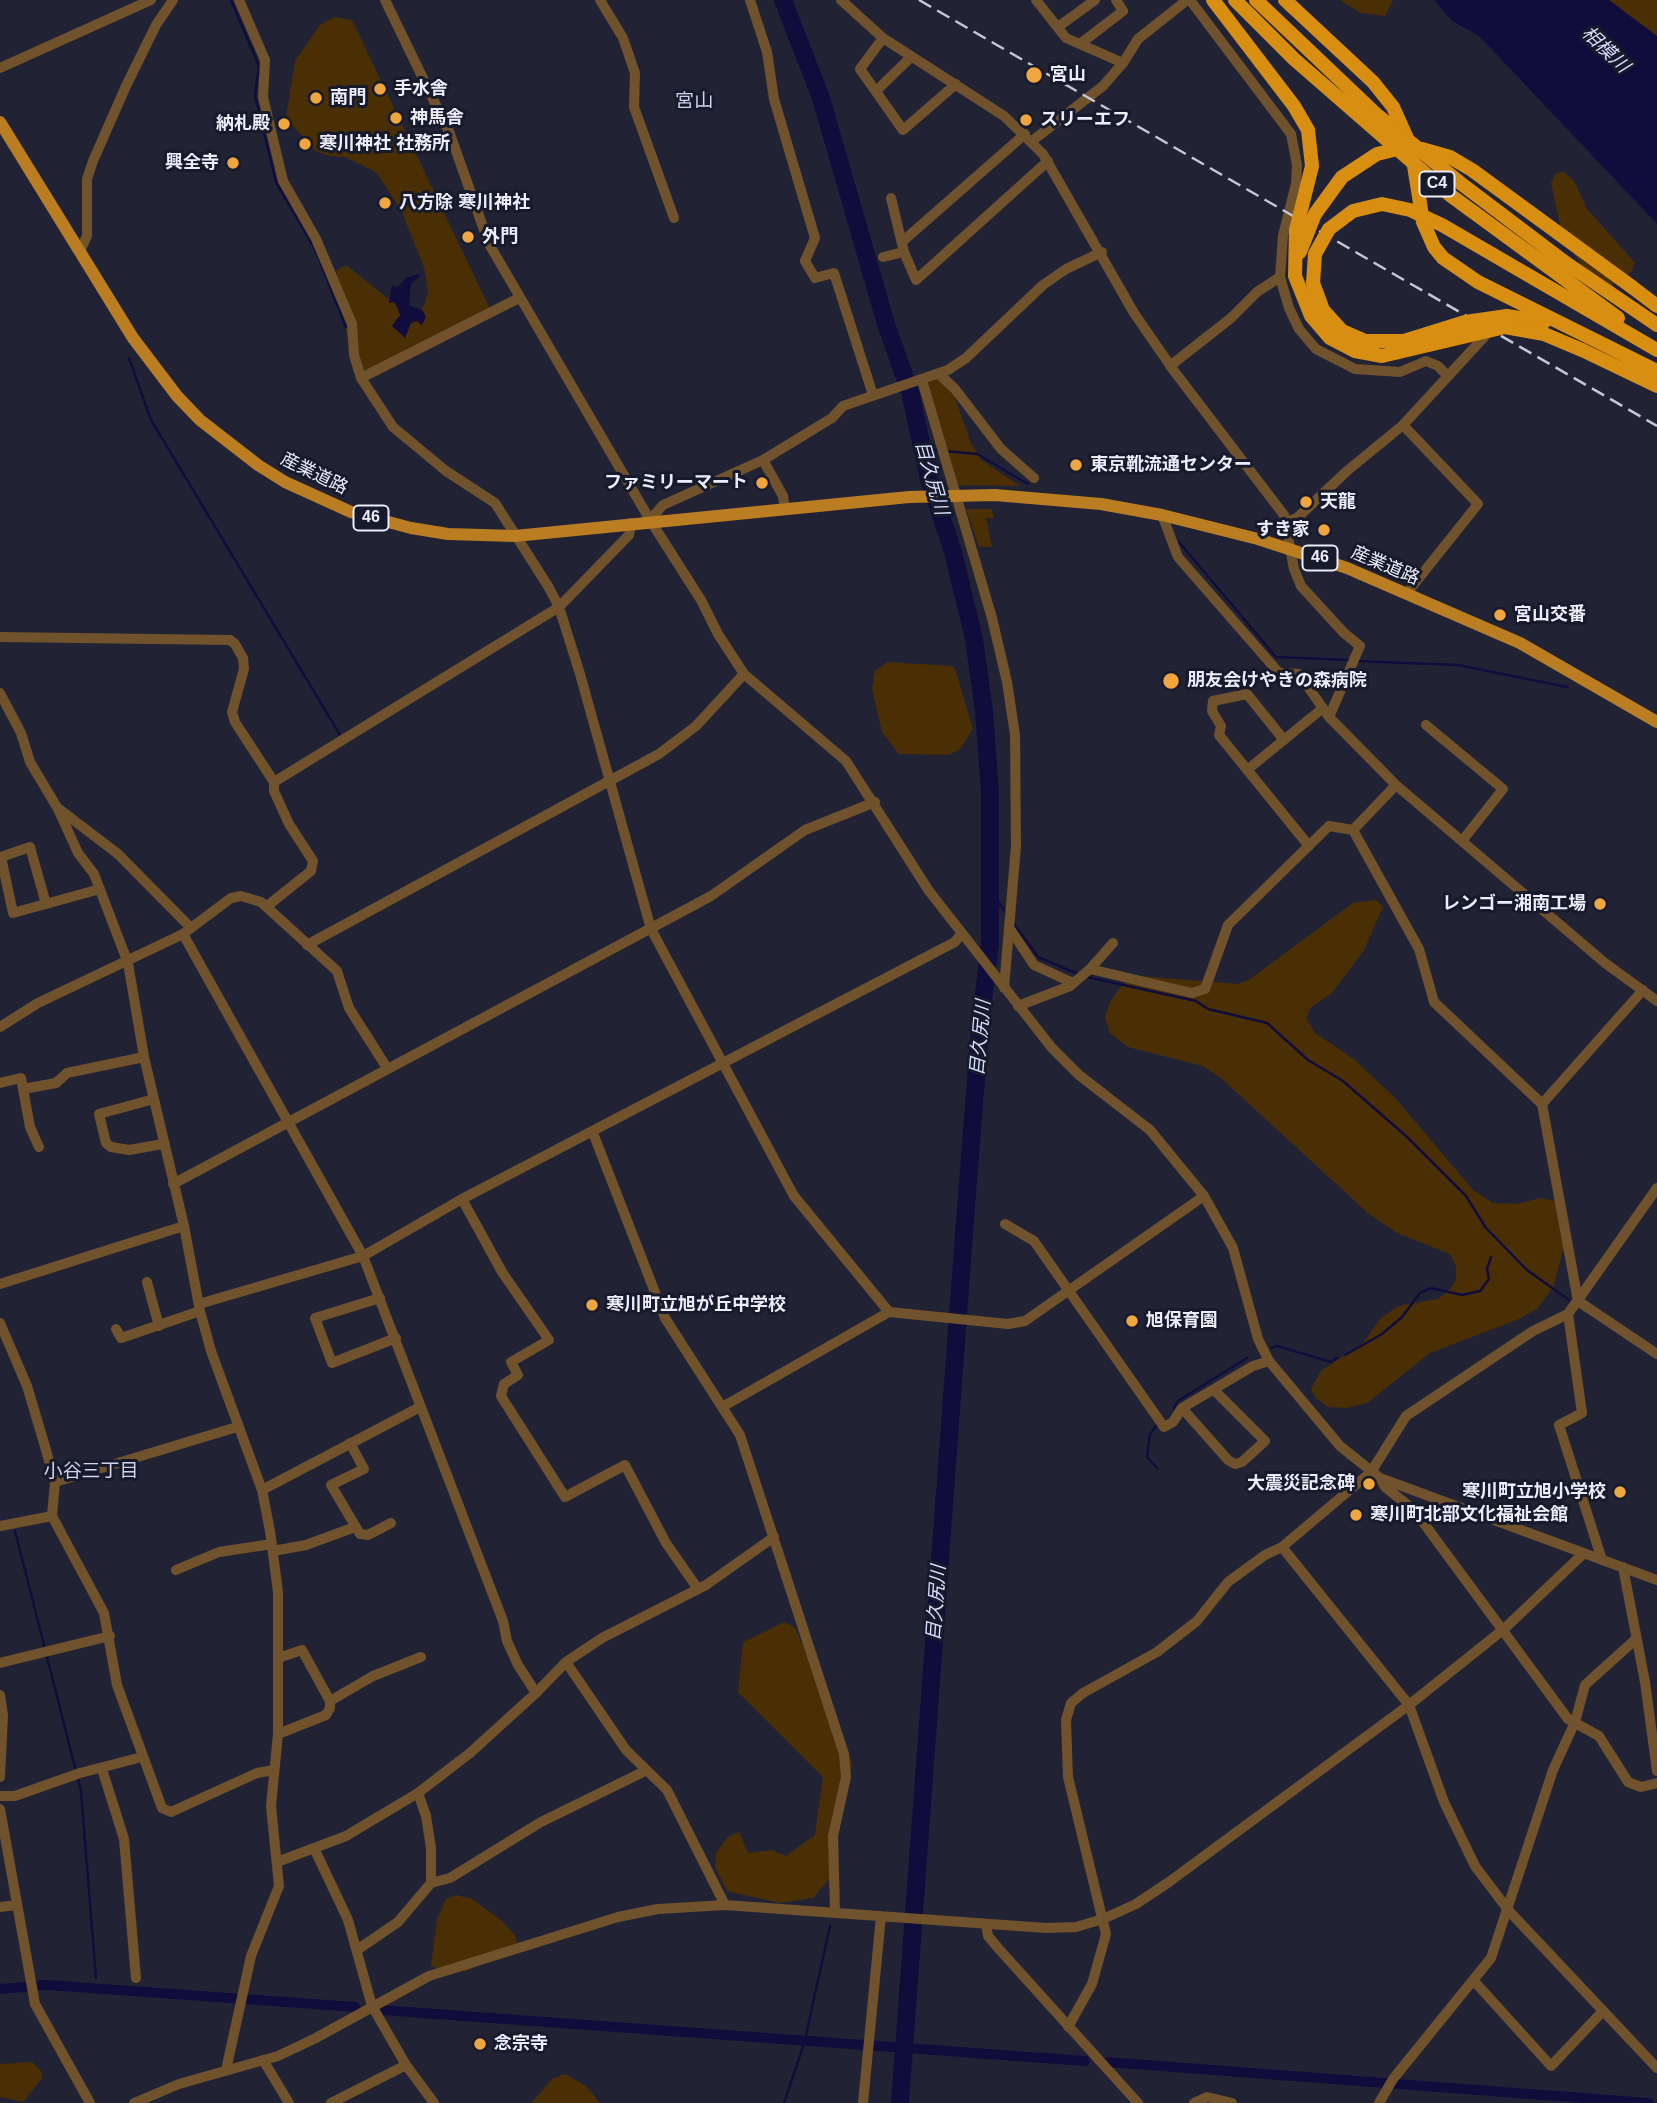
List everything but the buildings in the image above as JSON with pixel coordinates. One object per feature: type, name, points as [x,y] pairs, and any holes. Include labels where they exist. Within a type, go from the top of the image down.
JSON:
[{"type":"highway","points":[[1213,0],[1294,106],[1308,130],[1312,166],[1294,246],[1296,276],[1303,302],[1330,338],[1343,346],[1369,355],[1395,355],[1491,328],[1517,327],[1558,339],[1657,386]]},
{"type":"highway","name":"C4","points":[[1235,0],[1294,59],[1450,195],[1556,275],[1657,344]]},
{"type":"highway","name":"C4","points":[[1256,0],[1377,115],[1459,183],[1566,263],[1657,326]]},
{"type":"highway","points":[[1285,0],[1373,82],[1393,107],[1411,147],[1423,222],[1434,247],[1443,258],[1478,282],[1657,371]]},
{"type":"highway","points":[[1303,302],[1298,274],[1300,251],[1309,226],[1324,201],[1342,177],[1365,160],[1391,150],[1414,148],[1437,152],[1461,163],[1657,306]]},
{"type":"highway","points":[[1587,338],[1549,323],[1507,316],[1465,322],[1404,341],[1365,341],[1342,331],[1323,310],[1313,284],[1315,254],[1329,229],[1353,211],[1381,204],[1403,208],[1442,225],[1657,350]]},
{"type":"main road","name":"産業道路","points":[[0,122],[133,338],[162,378],[200,420],[258,465],[323,500],[379,521],[448,534],[515,536],[650,520],[909,497],[955,495],[1101,504],[1161,515],[1292,548],[1406,593],[1520,643],[1657,722]]},
{"type":"street","points":[[0,68],[151,0]]},
{"type":"street","points":[[80,251],[87,236],[87,179],[93,162],[156,25],[173,0]]},
{"type":"street","points":[[239,0],[265,60],[263,97],[283,181],[316,240],[352,324],[354,355],[361,378],[393,427],[446,471],[495,503],[559,607],[651,929],[794,1196],[889,1312]]},
{"type":"street","points":[[384,0],[450,134],[489,244],[650,520],[744,674],[827,742],[846,761],[875,802],[929,891],[1052,1048],[1079,1075],[1150,1130],[1204,1196],[1233,1248],[1258,1339],[1269,1361],[1340,1446],[1414,1510],[1568,1719],[1599,1736],[1628,1783],[1641,1787],[1657,1783]]},
{"type":"street","points":[[600,0],[623,38],[635,73],[634,107],[674,218]]},
{"type":"street","points":[[750,0],[767,52],[774,99],[815,238],[805,261],[815,278],[834,273],[873,395]]},
{"type":"street","points":[[1037,0],[1066,38],[1123,63]]},
{"type":"street","points":[[1058,27],[1095,0]]},
{"type":"street","points":[[1080,44],[1123,11],[1116,0]]},
{"type":"street","points":[[883,257],[904,246],[1029,138],[1093,95],[1123,63],[1138,39],[1188,0],[1276,111],[1291,134],[1297,165],[1283,236],[1280,277],[1289,309],[1299,329],[1316,349],[1355,369],[1383,373],[1400,372],[1426,361],[1438,366],[1448,376]]},
{"type":"street","points":[[845,2],[883,38],[1004,116],[1029,138],[1048,161],[1102,252],[1134,313],[1170,366],[1287,522],[1294,569],[1301,586],[1344,633],[1360,646],[1326,712],[1284,740],[1247,770]]},
{"type":"street","points":[[883,38],[860,69],[903,130],[956,84]]},
{"type":"street","points":[[876,91],[911,57]]},
{"type":"street","points":[[891,198],[916,280],[1048,161]]},
{"type":"street","points":[[650,520],[669,502],[763,460],[832,418],[843,407],[939,374],[966,359],[1043,285],[1066,269],[1102,252]]},
{"type":"street","points":[[1170,366],[1231,318],[1257,292],[1280,277]]},
{"type":"street","points":[[361,378],[519,298]]},
{"type":"street","points":[[1287,522],[1297,518],[1347,471],[1403,425],[1485,336]]},
{"type":"street","points":[[939,374],[955,389],[1001,449],[1034,478]]},
{"type":"street","points":[[920,380],[943,450],[1007,682],[1015,735],[1018,806],[1010,928],[1002,986]]},
{"type":"street","points":[[1403,425],[1478,504],[1406,593]]},
{"type":"street","points":[[763,460],[783,496],[785,509]]},
{"type":"street","points":[[1161,515],[1178,558],[1279,673],[1299,674],[1326,712],[1396,785],[1605,963],[1657,1000]]},
{"type":"street","points":[[274,782],[559,607],[629,535],[631,523]]},
{"type":"street","points":[[0,637],[230,640],[243,658],[244,669],[232,712],[235,722],[274,782],[274,791],[289,824],[313,861],[311,871],[266,907]]},
{"type":"street","points":[[307,944],[659,754],[696,726],[744,674]]},
{"type":"street","points":[[0,693],[21,733],[30,762],[58,809],[78,853],[94,874],[128,963],[144,1057],[184,1226],[200,1308],[211,1351],[262,1490],[272,1548],[278,1592],[278,1734],[272,1831],[279,1886],[251,1956],[226,2070]]},
{"type":"street","points":[[1284,740],[1247,694],[1213,701],[1212,711],[1222,726],[1219,735],[1309,846]]},
{"type":"street","points":[[1426,725],[1503,789],[1462,841]]},
{"type":"street","points":[[1353,830],[1396,785]]},
{"type":"street","points":[[173,1184],[651,929],[727,886],[794,835],[875,802]]},
{"type":"street","points":[[58,809],[118,855],[187,931],[287,1123],[363,1256],[503,1621],[507,1640],[518,1665],[536,1693]]},
{"type":"street","points":[[1090,969],[1192,993],[1205,989],[1228,925],[1329,826],[1353,830]]},
{"type":"street","points":[[1353,830],[1419,949],[1433,1002],[1542,1104],[1578,1301],[1657,1354]]},
{"type":"street","points":[[46,904],[30,847],[1,857],[13,914],[100,889]]},
{"type":"street","points":[[0,1027],[38,1003],[128,963],[187,931],[231,898],[240,895],[266,907],[337,971],[353,1015],[387,1068]]},
{"type":"street","points":[[1010,928],[1034,965],[1073,983]]},
{"type":"street","points":[[116,1329],[121,1338],[159,1326],[200,1308],[363,1256],[462,1199],[964,938]]},
{"type":"street","points":[[1018,1006],[1051,995],[1073,983],[1090,969],[1113,943]]},
{"type":"street","points":[[1542,1104],[1643,990]]},
{"type":"street","points":[[23,1089],[56,1083],[67,1073],[144,1057]]},
{"type":"street","points":[[0,1083],[21,1078],[30,1127],[39,1147]]},
{"type":"street","points":[[154,1099],[99,1114],[106,1143],[111,1147],[129,1150],[163,1144]]},
{"type":"street","points":[[593,1133],[664,1318],[724,1406],[740,1435],[844,1754],[846,1777],[833,1836],[835,1912]]},
{"type":"street","points":[[1068,2027],[1092,1984],[1106,1934],[1068,1777],[1066,1720],[1071,1703],[1083,1693],[1157,1652],[1197,1621],[1228,1582],[1265,1555],[1282,1547],[1375,1475],[1406,1416],[1533,1331],[1568,1314],[1657,1188]]},
{"type":"street","points":[[724,1406],[889,1312],[976,1322],[1008,1324],[1025,1321],[1204,1196]]},
{"type":"street","points":[[462,1199],[502,1272],[549,1340],[511,1362],[518,1375],[504,1384],[501,1396],[565,1497],[625,1465],[666,1543],[698,1589]]},
{"type":"street","points":[[1005,1224],[1034,1241],[1164,1427],[1173,1422],[1182,1408],[1253,1366],[1269,1361]]},
{"type":"street","points":[[0,1284],[184,1226]]},
{"type":"street","points":[[147,1282],[159,1326]]},
{"type":"street","points":[[380,1298],[315,1318],[332,1363],[396,1338]]},
{"type":"street","points":[[1568,1314],[1582,1413],[1559,1425],[1602,1560]]},
{"type":"street","points":[[0,1323],[27,1387],[55,1482],[52,1516],[104,1613],[117,1685],[162,1808],[171,1812],[257,1773],[274,1770]]},
{"type":"street","points":[[1182,1408],[1228,1460],[1235,1464],[1242,1462],[1265,1441],[1214,1390]]},
{"type":"street","points":[[262,1490],[420,1407]]},
{"type":"street","points":[[55,1482],[237,1427]]},
{"type":"street","points":[[350,1443],[364,1469],[331,1485],[360,1534],[368,1535],[391,1522]]},
{"type":"street","points":[[1375,1475],[1657,1580]]},
{"type":"street","points":[[0,1526],[52,1516]]},
{"type":"street","points":[[176,1570],[219,1552],[306,1545],[355,1527]]},
{"type":"street","points":[[277,1862],[377,1819],[418,1793],[503,1725],[566,1662],[602,1638],[698,1589],[774,1537]]},
{"type":"street","points":[[1282,1547],[1409,1705],[1444,1802],[1475,1866],[1509,1911],[1657,2068]]},
{"type":"street","points":[[134,2103],[179,2084],[263,2060],[314,2039],[429,1976],[618,1917],[686,1905],[725,1905],[986,1924],[1066,1927],[1103,1919],[1136,1904],[1169,1882],[1409,1705],[1504,1629],[1583,1554]]},
{"type":"street","points":[[1623,1567],[1655,1735],[1657,1771]]},
{"type":"street","points":[[0,1663],[110,1636]]},
{"type":"street","points":[[1379,2103],[1389,2091],[1393,2079],[1491,1958],[1509,1911],[1553,1770],[1575,1721],[1585,1685],[1636,1639]]},
{"type":"street","points":[[278,1658],[302,1650],[330,1701],[327,1715],[278,1734]]},
{"type":"street","points":[[330,1701],[373,1676],[421,1657]]},
{"type":"street","points":[[566,1662],[626,1750],[667,1790],[725,1905]]},
{"type":"street","points":[[0,1695],[3,1715],[0,1777]]},
{"type":"street","points":[[0,1796],[15,1796],[78,1774],[142,1757]]},
{"type":"street","points":[[102,1769],[124,1839],[136,1978]]},
{"type":"street","points":[[356,1950],[398,1922],[431,1883],[450,1878],[541,1822],[645,1771]]},
{"type":"street","points":[[418,1793],[426,1816],[431,1848],[431,1883]]},
{"type":"street","points":[[0,1809],[35,2004],[90,2103]]},
{"type":"street","points":[[314,1848],[342,1903],[372,2006],[406,2065],[434,2103]]},
{"type":"street","points":[[0,1908],[16,1905]]},
{"type":"street","points":[[863,2103],[882,1916]]},
{"type":"street","points":[[986,1924],[988,1936],[1139,2103]]},
{"type":"street","points":[[1474,1981],[1551,2066],[1603,2011]]},
{"type":"street","points":[[263,2060],[289,2103]]},
{"type":"street","points":[[331,2103],[406,2065]]},
{"type":"street","points":[[1194,2103],[1207,2096],[1232,2103]]},
{"type":"shaded area","points":[[1340,0],[1393,0],[1385,16],[1361,13]]},
{"type":"shaded area","points":[[1609,0],[1657,0],[1657,36],[1619,10]]},
{"type":"shaded area","points":[[334,17],[352,20],[490,309],[363,373],[351,358],[336,271],[346,265],[392,302],[415,314],[424,306],[428,292],[424,267],[401,210],[376,172],[345,157],[329,156],[316,151],[286,118],[295,61],[320,25]]},
{"type":"shaded area","points":[[1564,172],[1574,181],[1587,209],[1635,263],[1631,272],[1602,292],[1563,239],[1551,183],[1556,173]]},
{"type":"shaded area","points":[[939,378],[953,392],[971,443],[981,460],[1020,486],[958,485],[928,382]]},
{"type":"shaded area","points":[[966,509],[992,509],[994,518],[986,518],[992,547],[979,547]]},
{"type":"shaded area","points":[[888,662],[952,666],[955,669],[973,729],[960,749],[949,755],[899,754],[882,732],[872,689],[875,671]]},
{"type":"shaded area","points":[[1376,900],[1383,907],[1364,950],[1332,993],[1311,1007],[1306,1018],[1315,1033],[1355,1060],[1396,1099],[1473,1190],[1493,1203],[1517,1204],[1540,1198],[1561,1202],[1569,1228],[1553,1287],[1538,1308],[1519,1319],[1430,1353],[1367,1403],[1346,1408],[1328,1407],[1315,1397],[1311,1389],[1321,1371],[1364,1342],[1380,1319],[1398,1306],[1438,1299],[1450,1289],[1456,1280],[1456,1266],[1450,1254],[1397,1233],[1369,1214],[1222,1079],[1203,1066],[1128,1047],[1110,1033],[1105,1017],[1110,1002],[1122,985],[1139,976],[1238,984],[1250,979],[1353,903]]},
{"type":"shaded area","points":[[784,1622],[795,1628],[831,1707],[852,1763],[838,1819],[830,1878],[813,1898],[780,1903],[727,1891],[715,1867],[716,1853],[728,1837],[739,1832],[748,1853],[772,1850],[786,1856],[815,1835],[823,1777],[738,1692],[743,1642]]},
{"type":"shaded area","points":[[456,1895],[472,1899],[502,1921],[514,1934],[518,1945],[467,1971],[452,1972],[431,1966],[437,1919],[446,1899]]},
{"type":"shaded area","points":[[32,2062],[42,2072],[42,2078],[23,2102],[0,2097],[0,2064]]},
{"type":"shaded area","points":[[565,2074],[586,2086],[600,2103],[531,2103],[552,2079]]},
{"type":"water","name":"相模川","points":[[1434,0],[1609,0],[1657,36],[1657,224],[1479,36],[1452,21]]},
{"type":"water","points":[[418,274],[420,276],[411,284],[409,305],[422,310],[426,317],[422,325],[417,321],[411,323],[405,338],[392,326],[400,315],[395,302],[389,303],[392,286],[398,287],[406,278]]},
{"type":"waterway","points":[[231,0],[259,66],[255,95],[276,182],[315,249],[346,327]]},
{"type":"waterway","name":"目久尻川","points":[[783,0],[821,98],[886,324],[910,392],[929,479],[953,552],[974,639],[984,711],[990,792],[990,944],[981,1016],[966,1207],[900,2103]]},
{"type":"waterway","points":[[129,358],[151,420],[340,735]]},
{"type":"waterway","points":[[922,448],[939,450]]},
{"type":"waterway","points":[[945,451],[977,454],[1028,484]]},
{"type":"waterway","points":[[1179,542],[1276,657],[1349,660]]},
{"type":"waterway","points":[[1356,661],[1458,665],[1567,687]]},
{"type":"waterway","points":[[990,889],[1006,913]]},
{"type":"waterway","points":[[1014,924],[1038,957],[1078,974]]},
{"type":"waterway","points":[[1087,977],[1196,1001],[1208,1009],[1267,1023],[1308,1060],[1343,1081],[1406,1136],[1466,1196],[1486,1228],[1527,1270],[1569,1300]]},
{"type":"waterway","points":[[1345,1355],[1382,1334],[1402,1317],[1420,1293],[1431,1288],[1462,1295],[1480,1291],[1489,1279],[1487,1269],[1491,1257]]},
{"type":"waterway","points":[[1271,1348],[1277,1346],[1331,1362],[1337,1358]]},
{"type":"waterway","points":[[1174,1408],[1178,1401],[1247,1358]]},
{"type":"waterway","points":[[1157,1425],[1150,1434],[1147,1457],[1157,1468]]},
{"type":"waterway","points":[[15,1531],[81,1791],[96,1978]]},
{"type":"waterway","points":[[784,2103],[804,2044],[830,1926]]},
{"type":"waterway","points":[[0,1989],[47,1985],[355,2007]]},
{"type":"waterway","points":[[381,2010],[1085,2061]]},
{"type":"waterway","points":[[1107,2062],[1649,2103]]},
{"type":"railway","points":[[919,0],[1657,426]]},
{"type":"place","name":"宮山","points":[[1034,75]]},
{"type":"place","name":"手水舎","points":[[380,89]]},
{"type":"place","name":"南門","points":[[316,98]]},
{"type":"place","name":"神馬舎","points":[[396,118]]},
{"type":"place","name":"スリーエフ","points":[[1026,120]]},
{"type":"place","name":"納札殿","points":[[284,124]]},
{"type":"place","name":"寒川神社 社務所","points":[[305,144]]},
{"type":"place","name":"興全寺","points":[[233,163]]},
{"type":"place","name":"八方除 寒川神社","points":[[385,203]]},
{"type":"place","name":"外門","points":[[468,237]]},
{"type":"place","name":"東京靴流通センター","points":[[1076,465]]},
{"type":"place","name":"ファミリーマート","points":[[762,483]]},
{"type":"place","name":"天龍","points":[[1306,502]]},
{"type":"place","name":"すき家","points":[[1324,530]]},
{"type":"place","name":"宮山交番","points":[[1500,615]]},
{"type":"place","name":"朋友会けやきの森病院","points":[[1171,681]]},
{"type":"place","name":"レンゴー湘南工場","points":[[1600,904]]},
{"type":"place","name":"寒川町立旭が丘中学校","points":[[592,1305]]},
{"type":"place","name":"旭保育園","points":[[1132,1321]]},
{"type":"place","name":"大震災記念碑","points":[[1369,1484]]},
{"type":"place","name":"寒川町立旭小学校","points":[[1620,1492]]},
{"type":"place","name":"寒川町北部文化福祉会館","points":[[1356,1515]]},
{"type":"place","name":"念宗寺","points":[[480,2044]]},
{"type":"district","name":"宮山","points":[[694,102]]},
{"type":"district","name":"小谷三丁目","points":[[91,1472]]}]
